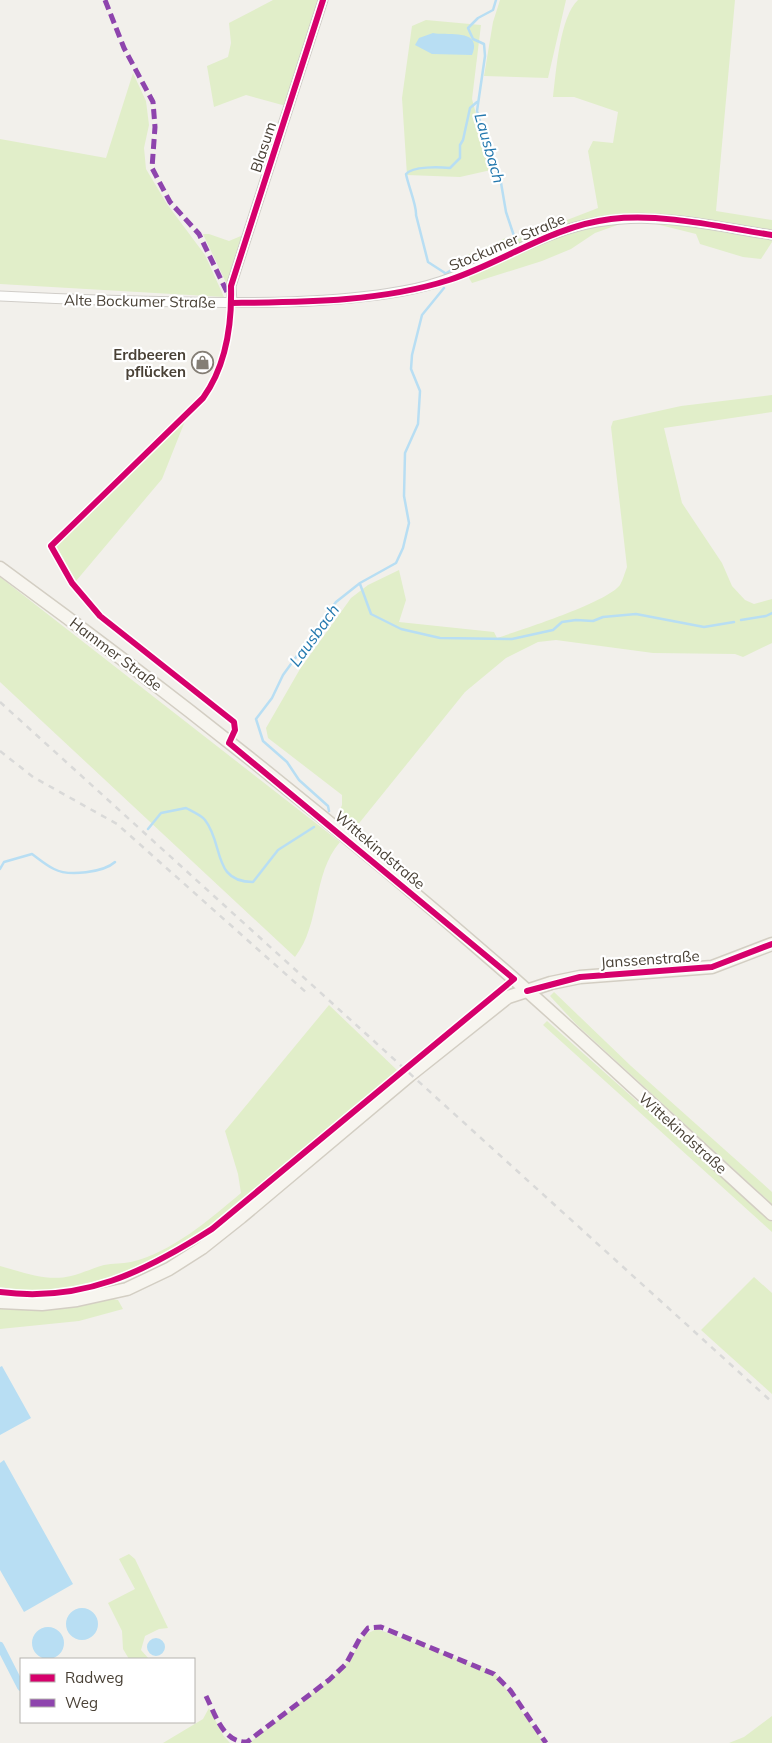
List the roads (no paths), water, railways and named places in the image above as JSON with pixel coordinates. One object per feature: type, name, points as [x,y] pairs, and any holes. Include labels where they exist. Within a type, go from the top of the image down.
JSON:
[{"type":"main road","name":"Hammer Straße","points":[[0,568],[106,645],[229,743]]},
{"type":"main road","name":"Wittekindstraße","points":[[229,743],[453,926],[772,1214]]},
{"type":"main road","name":"Janssenstraße","points":[[0,1302],[42,1304],[77,1300],[127,1289],[169,1270],[202,1248],[242,1217],[508,997],[580,977],[712,967],[772,944]]},
{"type":"street","name":"Blasum","points":[[232,303],[231,286],[323,0]]},
{"type":"street","name":"Stockumer Straße","points":[[430,286],[554,234],[608,219],[658,218],[772,235]]},
{"type":"street","name":"Alte Bockumer Straße","points":[[0,296],[110,302],[312,302],[430,286]]},
{"type":"water","points":[[433,33],[455,34],[468,37],[473,41],[472,55],[432,54],[415,45],[419,38]]},
{"type":"water","points":[[2,1366],[31,1418],[0,1435],[0,1367]]},
{"type":"water","points":[[4,1460],[73,1584],[24,1612],[0,1570],[0,1463]]},
{"type":"water","points":[[82,1608],[88,1609],[93,1613],[97,1618],[97,1630],[93,1635],[88,1639],[82,1640],[76,1639],[71,1635],[67,1630],[66,1624],[67,1618],[71,1613],[76,1609]]},
{"type":"water","points":[[42,1628],[54,1628],[63,1637],[63,1649],[54,1658],[42,1658],[33,1649],[33,1637]]},
{"type":"water","points":[[152,1638],[160,1638],[165,1643],[163,1654],[152,1656],[147,1651],[147,1643]]},
{"type":"waterway","name":"Lausbach","points":[[473,257],[514,242],[515,239],[506,212],[500,177],[492,160],[477,111],[485,56],[484,44],[473,39],[468,28],[478,18],[493,10],[496,0]]},
{"type":"waterway","points":[[445,273],[428,262],[406,174],[409,171],[420,168],[450,168],[460,158],[460,145],[463,140],[470,108],[477,102]]},
{"type":"waterway","name":"Lausbach","points":[[445,274],[467,260]]},
{"type":"waterway","name":"Lausbach","points":[[329,811],[328,806],[299,780],[287,762],[263,741],[256,719],[272,698],[283,675],[336,602],[360,583],[396,563],[403,548],[409,523],[404,496],[405,453],[418,424],[420,391],[411,369],[412,355],[422,315],[444,288]]},
{"type":"waterway","points":[[360,584],[371,614],[401,629],[440,638],[512,639],[553,630],[562,622],[576,620],[593,621],[603,617],[636,614],[704,627],[734,622]]},
{"type":"waterway","points":[[741,620],[766,616],[772,613]]},
{"type":"waterway","name":"Lausbach","points":[[148,829],[161,813],[186,808],[205,820],[211,830],[225,869],[231,876],[253,882],[278,850],[314,827]]},
{"type":"waterway","name":"Lausbach","points":[[0,869],[4,862],[32,854],[54,869],[68,873],[95,871],[110,866],[115,862]]},
{"type":"waterway","points":[[0,1646],[20,1685]]},
{"type":"railway","points":[[0,702],[772,1402]]},
{"type":"railway","points":[[0,751],[33,777],[117,824],[308,994]]},
{"type":"place","name":"Erdbeeren pflücken","points":[[202,363]]}]
